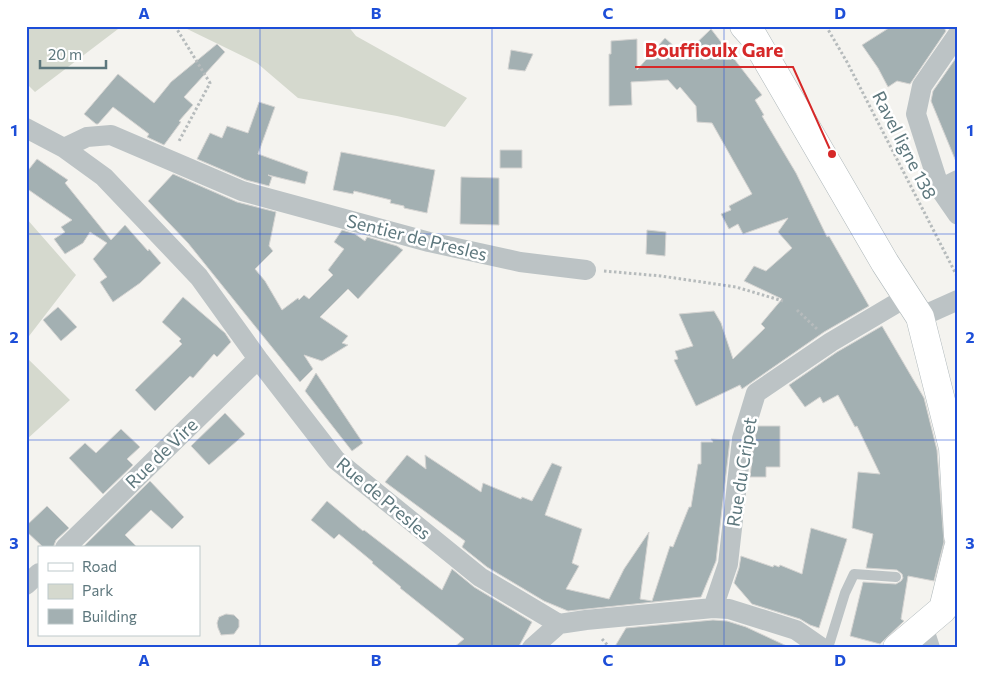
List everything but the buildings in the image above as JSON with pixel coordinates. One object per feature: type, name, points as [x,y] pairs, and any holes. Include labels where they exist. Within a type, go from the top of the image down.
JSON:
[{"type":"main road","points":[[744,26],[753,36],[885,263],[914,307],[953,448],[958,536]]},
{"type":"main road","points":[[897,648],[927,637],[943,609],[958,548]]},
{"type":"street","points":[[958,34],[922,86],[916,114],[949,185],[958,215]]},
{"type":"street","name":"Rue de Presles","points":[[26,128],[64,148],[104,176],[199,277],[258,359],[336,460],[480,577],[559,624]]},
{"type":"street","name":"Sentier de Presles","points":[[64,148],[87,137],[112,135],[242,191],[429,242],[520,262],[586,270]]},
{"type":"street","name":"Rue du Cripet","points":[[713,608],[728,564],[742,439],[756,393],[831,342],[914,307],[958,300]]},
{"type":"street","name":"Rue de Vire","points":[[67,546],[258,359]]},
{"type":"street","points":[[26,585],[38,574]]},
{"type":"street","points":[[532,648],[559,624],[713,608],[729,609],[796,630],[822,648]]},
{"type":"lane","points":[[828,648],[845,593],[854,574],[896,578]]},
{"type":"path","points":[[170,159],[210,83],[175,26]]},
{"type":"path","name":"Ravel ligne 138","points":[[826,26],[847,62],[958,278]]},
{"type":"path","points":[[586,270],[661,276],[736,287],[783,301]]},
{"type":"green space","points":[[26,26],[122,26],[35,92],[26,83]]},
{"type":"green space","points":[[181,26],[348,26],[356,36],[467,98],[445,127],[397,116],[298,98],[257,63]]},
{"type":"green space","points":[[26,218],[76,275],[26,340]]},
{"type":"green space","points":[[26,357],[70,400],[26,440]]},
{"type":"place","name":"Bouffioulx Gare","points":[[832,154]]}]
